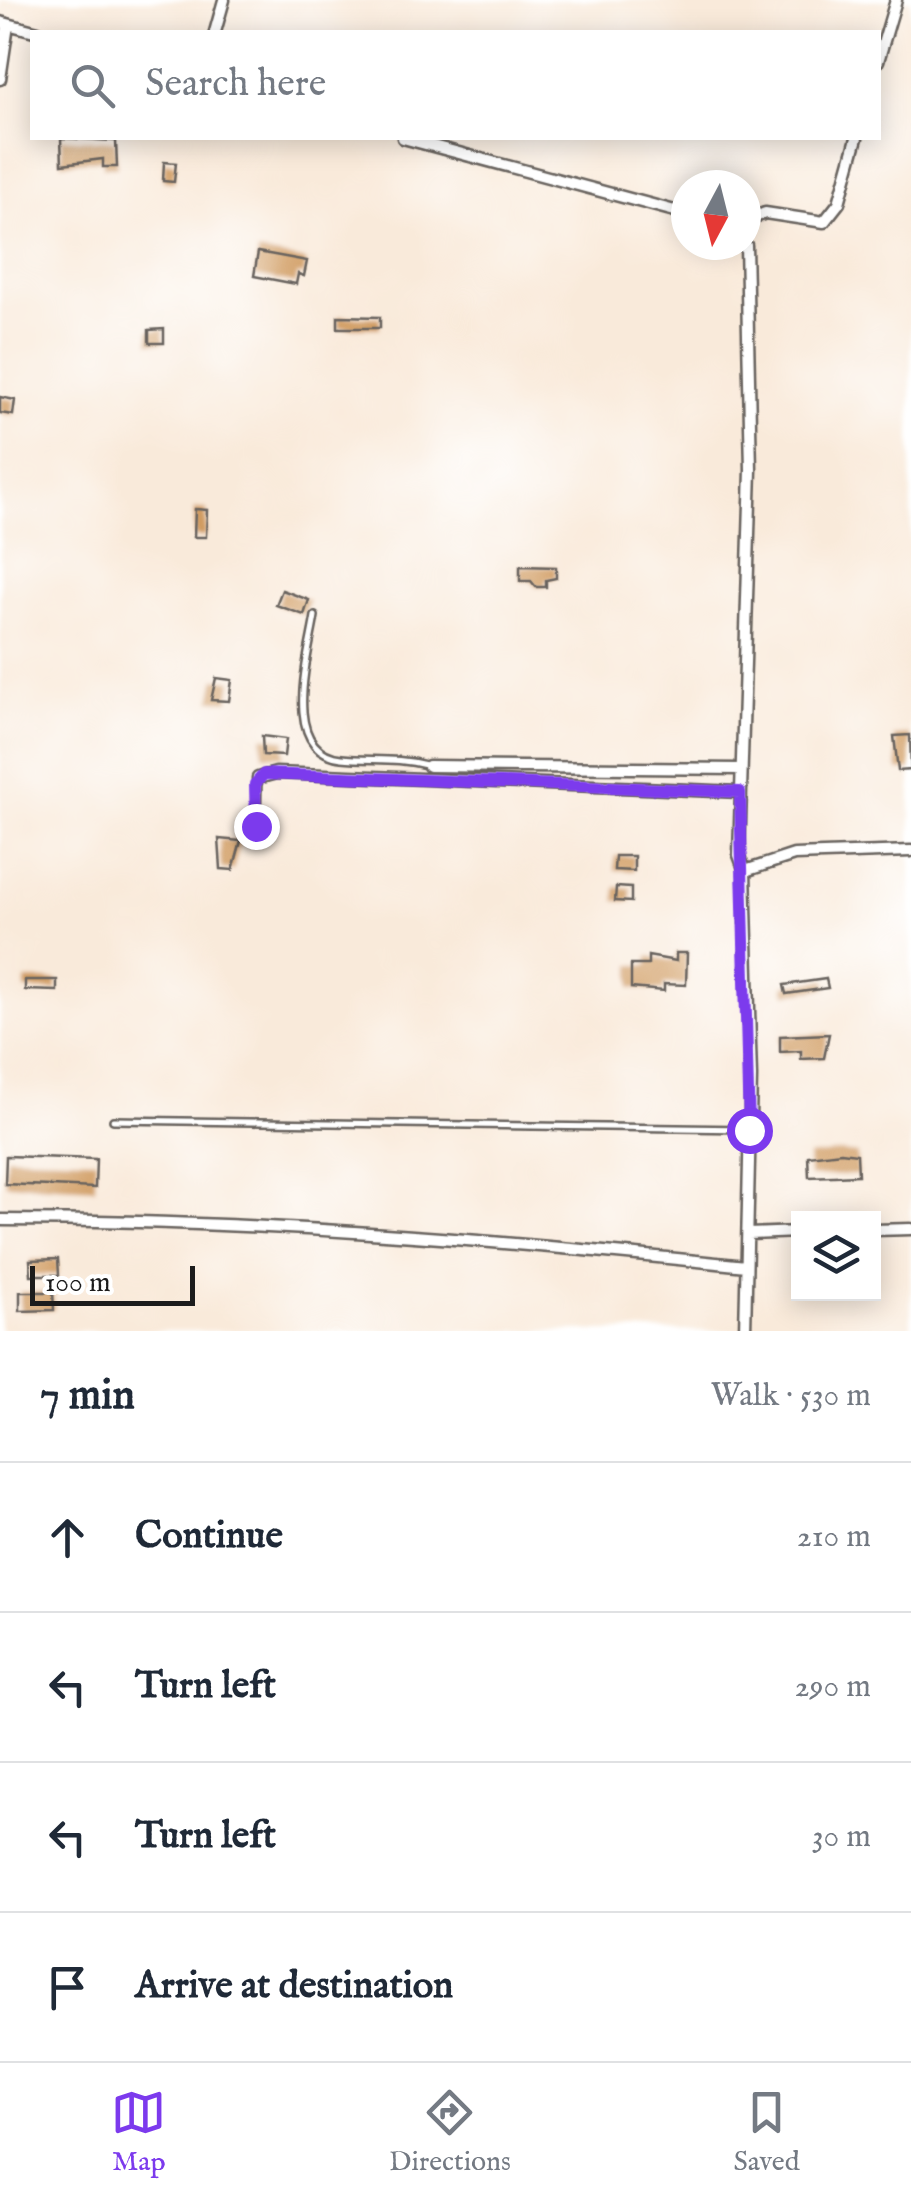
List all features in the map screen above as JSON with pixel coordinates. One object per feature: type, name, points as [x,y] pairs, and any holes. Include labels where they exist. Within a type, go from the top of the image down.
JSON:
[{"type":"street","points":[[216,30],[224,0]]},
{"type":"street","points":[[881,52],[896,0]]},
{"type":"street","points":[[0,78],[4,23],[30,30]]},
{"type":"street","points":[[411,140],[671,210]]},
{"type":"street","points":[[761,215],[824,222],[839,203],[856,140]]},
{"type":"street","points":[[745,1331],[749,1130],[745,871],[739,855],[751,454],[746,260]]},
{"type":"street","points":[[429,766],[741,769]]},
{"type":"street","points":[[258,778],[276,773],[740,792]]},
{"type":"street","points":[[745,871],[794,855],[911,851]]},
{"type":"street","points":[[0,1220],[185,1222],[438,1235],[746,1266]]},
{"type":"street","points":[[881,1230],[911,1228]]},
{"type":"street","points":[[748,1234],[791,1232]]},
{"type":"lane","points":[[315,616],[303,698],[306,732],[313,744],[342,758],[403,758],[429,766]]},
{"type":"lane","points":[[256,826],[258,778]]},
{"type":"lane","points":[[113,1120],[749,1130]]},
{"type":"building","points":[[61,140],[116,141],[117,167],[103,167],[103,159],[62,164]]},
{"type":"building","points":[[164,162],[176,163],[174,182],[163,181]]},
{"type":"building","points":[[258,252],[307,261],[304,276],[298,274],[296,284],[254,276]]},
{"type":"building","points":[[338,316],[380,317],[380,328],[338,328]]},
{"type":"building","points":[[164,329],[164,343],[149,343],[149,330]]},
{"type":"building","points":[[0,397],[15,400],[13,415],[0,413]]},
{"type":"building","points":[[195,509],[207,510],[206,537],[194,537]]},
{"type":"building","points":[[520,566],[556,567],[556,578],[546,580],[546,587],[536,587],[531,581],[520,581]]},
{"type":"building","points":[[282,590],[309,600],[304,615],[276,605]]},
{"type":"building","points":[[216,678],[232,680],[229,701],[211,700]]},
{"type":"building","points":[[910,735],[911,770],[898,771],[894,736]]},
{"type":"building","points":[[262,736],[286,739],[284,756],[263,755]]},
{"type":"building","points":[[219,839],[241,841],[233,870],[221,869]]},
{"type":"building","points":[[615,856],[634,856],[634,871],[614,870]]},
{"type":"building","points":[[616,887],[631,888],[631,902],[615,901]]},
{"type":"building","points":[[676,953],[687,953],[686,985],[664,984],[664,991],[631,988],[631,965],[648,965],[648,956],[676,961]]},
{"type":"building","points":[[826,979],[828,988],[786,994],[784,985]]},
{"type":"building","points":[[25,980],[57,980],[57,991],[25,990]]},
{"type":"building","points":[[829,1034],[824,1058],[801,1059],[801,1051],[780,1052],[780,1036]]},
{"type":"building","points":[[857,1154],[858,1175],[809,1177],[808,1156]]},
{"type":"building","points":[[6,1156],[96,1159],[95,1188],[5,1184]]},
{"type":"building","points":[[58,1259],[59,1275],[31,1275],[30,1260]]},
{"type":"building","points":[[20,1292],[53,1292],[54,1310],[20,1311]]},
{"type":"route","points":[[256,826],[255,784],[264,774],[276,773],[740,792],[739,855],[745,871],[751,1077],[749,1130]]}]
